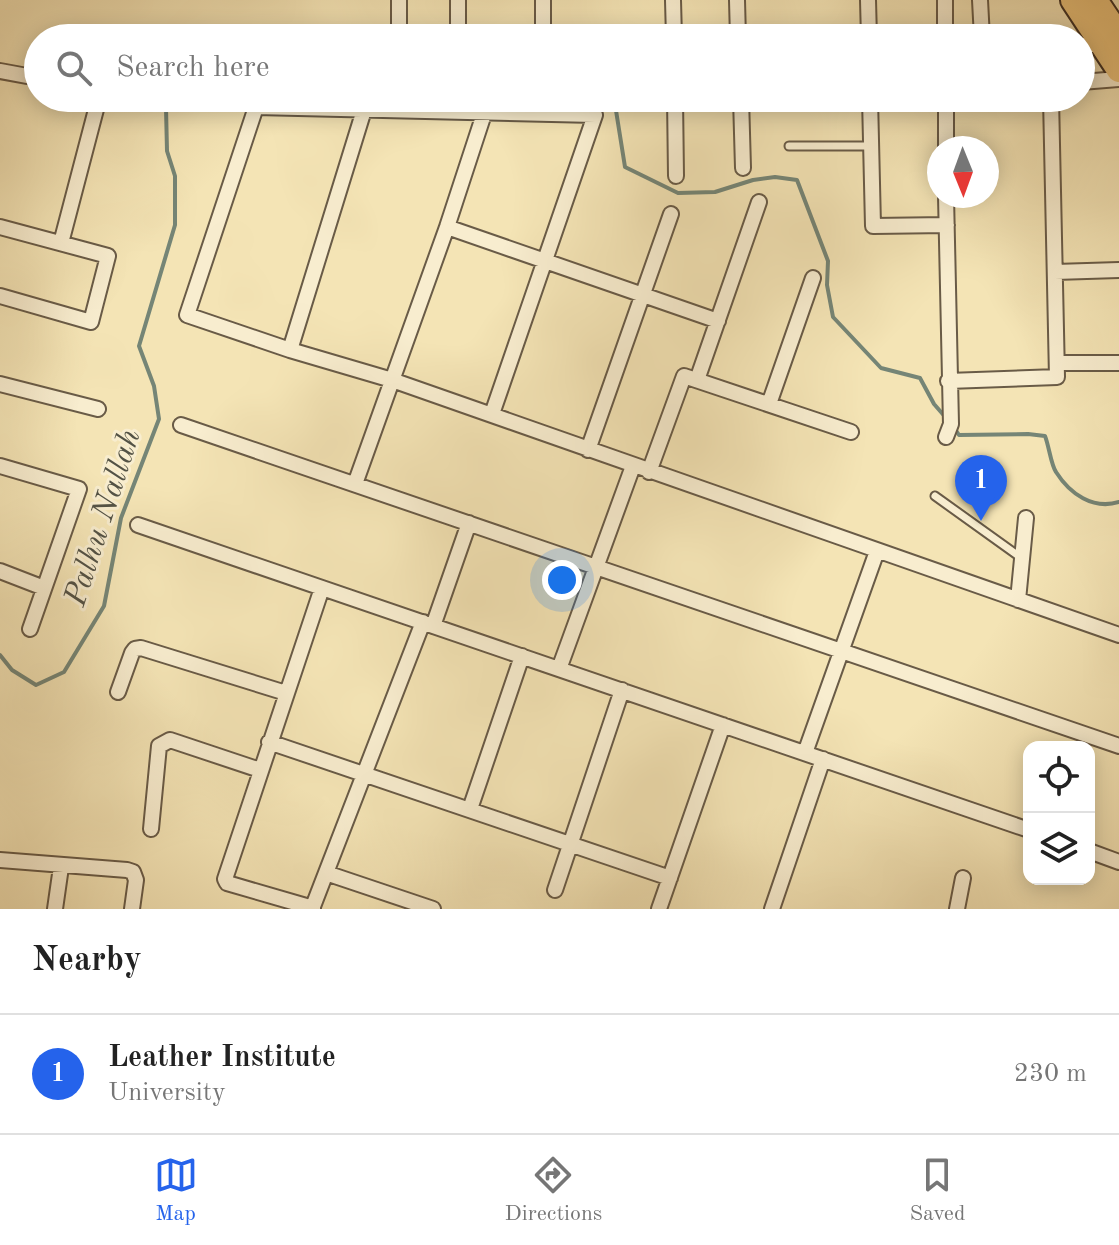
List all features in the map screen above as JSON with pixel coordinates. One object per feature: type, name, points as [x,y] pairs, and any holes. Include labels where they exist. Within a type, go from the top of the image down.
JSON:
[{"type":"main road","points":[[1073,0],[1091,24]]},
{"type":"main road","points":[[1095,0],[1104,41],[1119,70]]},
{"type":"street","points":[[399,0],[399,24]]},
{"type":"street","points":[[458,0],[458,24]]},
{"type":"street","points":[[543,0],[543,24]]},
{"type":"street","points":[[673,0],[674,24]]},
{"type":"street","points":[[737,0],[738,24]]},
{"type":"street","points":[[868,0],[869,24]]},
{"type":"street","points":[[945,0],[945,24]]},
{"type":"street","points":[[980,0],[981,24]]},
{"type":"street","points":[[1,73],[24,76]]},
{"type":"street","points":[[1095,81],[1119,79]]},
{"type":"street","points":[[61,243],[95,112]]},
{"type":"street","points":[[254,112],[187,315],[492,414],[649,472],[1119,635]]},
{"type":"street","points":[[290,350],[363,112]]},
{"type":"street","points":[[424,112],[595,115],[492,414]]},
{"type":"street","points":[[675,112],[676,176]]},
{"type":"street","points":[[741,112],[743,168]]},
{"type":"street","points":[[870,112],[873,226],[947,225]]},
{"type":"street","points":[[946,112],[946,136]]},
{"type":"street","points":[[948,381],[1057,377],[1051,112]]},
{"type":"street","points":[[355,484],[484,114]]},
{"type":"street","points":[[697,380],[759,202]]},
{"type":"street","points":[[946,208],[951,424],[946,437]]},
{"type":"street","points":[[588,450],[671,214]]},
{"type":"street","points":[[0,227],[108,256],[91,322],[0,296]]},
{"type":"street","points":[[447,227],[718,321]]},
{"type":"street","points":[[1055,272],[1119,270]]},
{"type":"street","points":[[769,404],[813,278]]},
{"type":"street","points":[[1057,363],[1119,363]]},
{"type":"street","points":[[649,472],[684,376],[851,432]]},
{"type":"street","points":[[0,384],[98,409]]},
{"type":"street","points":[[181,425],[1119,746]]},
{"type":"street","points":[[0,466],[79,489],[30,629]]},
{"type":"street","points":[[559,669],[633,466]]},
{"type":"street","points":[[1018,600],[1026,518]]},
{"type":"street","points":[[322,588],[225,879],[227,883],[313,908],[469,523]]},
{"type":"street","points":[[138,525],[1023,828]]},
{"type":"street","points":[[805,753],[877,551]]},
{"type":"street","points":[[0,571],[44,588]]},
{"type":"street","points":[[118,692],[132,653],[141,648],[286,693]]},
{"type":"street","points":[[470,809],[522,656]]},
{"type":"street","points":[[555,890],[622,690]]},
{"type":"street","points":[[659,909],[723,725]]},
{"type":"street","points":[[151,829],[159,746],[163,741],[170,740],[260,770]]},
{"type":"street","points":[[269,742],[670,878]]},
{"type":"street","points":[[772,909],[823,759]]},
{"type":"street","points":[[1095,853],[1119,862]]},
{"type":"street","points":[[0,860],[133,872],[136,880],[132,909]]},
{"type":"street","points":[[55,909],[61,867]]},
{"type":"street","points":[[326,873],[433,909]]},
{"type":"street","points":[[957,909],[963,878]]},
{"type":"lane","points":[[789,146],[871,146]]},
{"type":"lane","points":[[935,496],[1022,558]]},
{"type":"waterway","name":"Palhu Nallah","points":[[0,655],[12,670],[36,685],[64,672],[104,606],[121,518],[159,419],[154,386],[139,346],[175,225],[175,176],[167,151],[166,112]]},
{"type":"waterway","points":[[616,112],[625,167],[678,193],[715,192],[753,180],[775,177],[797,180],[828,261],[827,285],[833,317],[881,368],[920,378],[934,404],[947,419]]},
{"type":"waterway","points":[[955,429],[959,435],[1045,436],[1054,469],[1068,487],[1091,502],[1119,502]]},
{"type":"place","name":"Leather Institute","points":[[981,521]]}]
